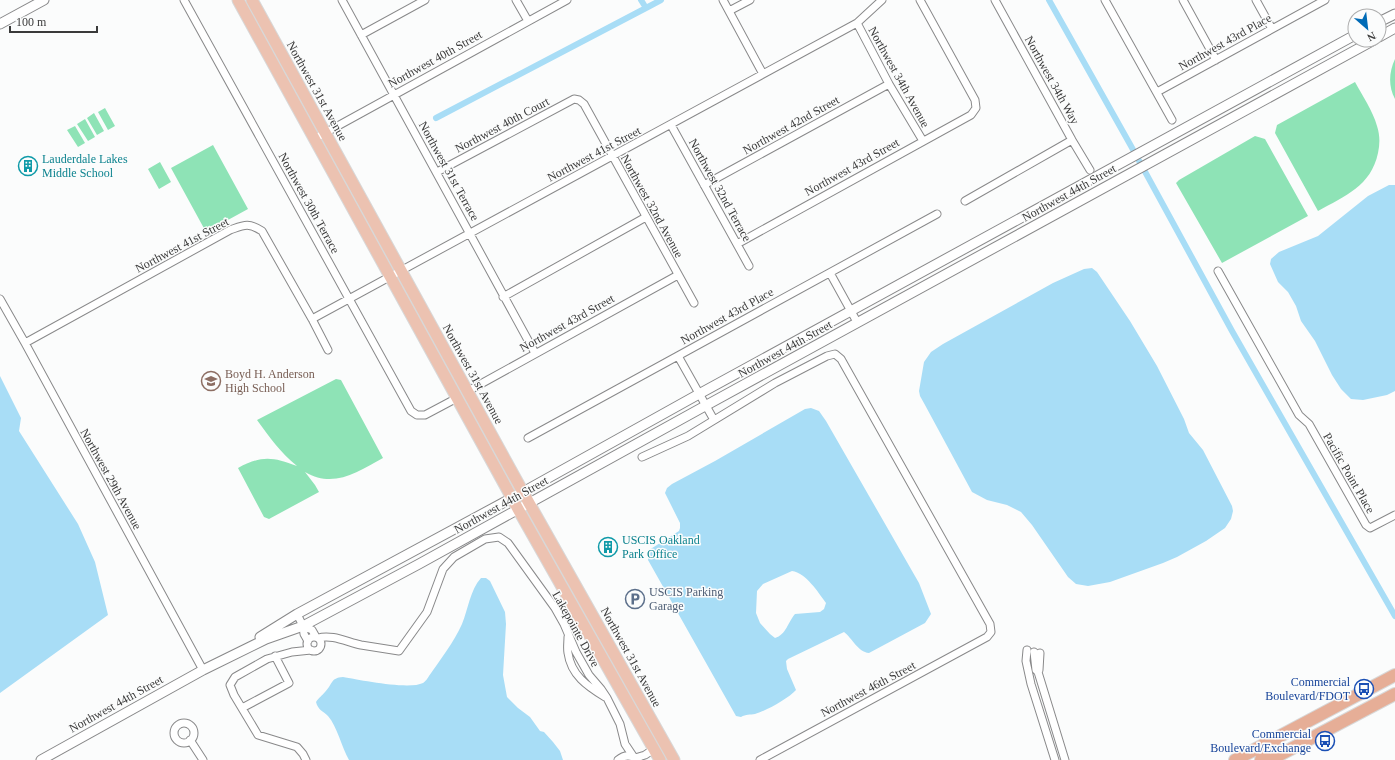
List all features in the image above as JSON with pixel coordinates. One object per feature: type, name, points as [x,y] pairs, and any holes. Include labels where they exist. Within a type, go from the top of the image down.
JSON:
[{"type":"highway","points":[[1235,760],[1249,756],[1342,703],[1395,675]]},
{"type":"highway","points":[[1270,760],[1395,694]]},
{"type":"highway","points":[[1261,760],[1263,753],[1328,719],[1342,703]]},
{"type":"main road","name":"Northwest 31st Avenue","points":[[238,0],[656,756]]},
{"type":"main road","name":"Northwest 31st Avenue","points":[[252,0],[529,503],[674,760]]},
{"type":"street","points":[[0,24],[44,0]]},
{"type":"street","name":"Northwest 30th Terrace","points":[[184,0],[411,411],[417,415],[425,415],[457,398]]},
{"type":"street","name":"Northwest 31st Terrace","points":[[342,0],[535,353]]},
{"type":"street","points":[[361,35],[426,0]]},
{"type":"street","points":[[516,0],[528,21]]},
{"type":"street","name":"Northwest 40th Street","points":[[314,139],[567,0]]},
{"type":"street","points":[[723,0],[763,74]]},
{"type":"street","points":[[729,11],[750,0]]},
{"type":"street","name":"Northwest 41st Street","points":[[312,319],[402,272],[470,233],[857,23],[882,0]]},
{"type":"street","name":"Northwest 43rd Street","points":[[737,244],[971,115],[976,108],[975,100],[920,0]]},
{"type":"street","name":"Northwest 34th Way","points":[[995,0],[1091,175]]},
{"type":"street","points":[[1105,0],[1172,120]]},
{"type":"street","points":[[1182,0],[1216,60]]},
{"type":"street","points":[[1256,0],[1272,29]]},
{"type":"street","name":"Northwest 43rd Place","points":[[1157,92],[1325,0]]},
{"type":"street","name":"Northwest 34th Avenue","points":[[857,23],[889,84],[923,141]]},
{"type":"street","name":"Northwest 44th Street","points":[[41,760],[203,670],[297,614],[523,492],[851,311],[1091,175],[1122,163],[1347,39]]},
{"type":"street","name":"Northwest 44th Street","points":[[203,670],[266,639],[304,630],[518,508],[1359,48]]},
{"type":"street","name":"Northwest 42nd Street","points":[[704,185],[889,84]]},
{"type":"street","name":"Northwest 40th Court","points":[[437,172],[574,99],[579,100]]},
{"type":"street","name":"Northwest 32nd Avenue","points":[[579,100],[584,104],[694,303]]},
{"type":"street","name":"Northwest 32nd Terrace","points":[[671,125],[749,266]]},
{"type":"street","points":[[965,201],[1072,140]]},
{"type":"street","points":[[1091,175],[1097,191]]},
{"type":"street","name":"Northwest 43rd Place","points":[[528,438],[937,214]]},
{"type":"street","points":[[504,297],[646,217]]},
{"type":"street","name":"Northwest 41st Street","points":[[26,343],[225,233],[246,224],[254,226],[262,231],[328,350]]},
{"type":"street","name":"Pacific Point Place","points":[[1218,271],[1299,415],[1309,424],[1366,525],[1370,528],[1395,515]]},
{"type":"street","points":[[830,273],[857,322]]},
{"type":"street","name":"Northwest 43rd Street","points":[[468,391],[678,275]]},
{"type":"street","name":"Northwest 29th Avenue","points":[[0,299],[26,343],[203,670]]},
{"type":"street","name":"Northwest 44th Street","points":[[642,457],[688,436],[775,383],[827,356],[835,354],[842,358],[988,619],[991,632],[987,637]]},
{"type":"street","points":[[678,356],[714,420]]},
{"type":"street","points":[[615,440],[622,452]]},
{"type":"street","name":"Lakepointe Drive","points":[[319,640],[333,637],[360,645],[399,651],[427,612],[443,569],[454,557],[485,539],[499,537],[508,543],[555,608],[589,676],[607,698],[620,724],[625,744]]},
{"type":"street","points":[[297,614],[304,630],[307,647]]},
{"type":"street","points":[[304,630],[312,630],[319,640],[318,650],[315,651],[307,647]]},
{"type":"street","points":[[568,635],[568,653],[574,672],[586,686],[607,698]]},
{"type":"street","points":[[306,760],[297,747],[258,735],[234,695],[230,685],[235,677],[267,659],[307,647],[313,637],[319,640]]},
{"type":"street","name":"Northwest 46th Street","points":[[760,760],[987,637]]},
{"type":"street","points":[[1055,760],[1031,684],[1026,661],[1033,652],[1036,670],[1038,672],[1065,760]]},
{"type":"street","points":[[242,708],[289,683],[275,656]]},
{"type":"street","points":[[190,740],[203,760]]},
{"type":"street","points":[[625,744],[621,758],[636,758],[645,755],[656,756]]},
{"type":"street","points":[[625,744],[636,758]]},
{"type":"green space","points":[[1395,59],[1395,99],[1391,89],[1390,79],[1391,69]]},
{"type":"green space","points":[[1355,82],[1370,109],[1378,129],[1379,143],[1375,164],[1363,182],[1356,189],[1318,211],[1275,133],[1277,125]]},
{"type":"green space","points":[[105,108],[115,126],[108,130],[98,112]]},
{"type":"green space","points":[[94,113],[104,131],[97,135],[87,118]]},
{"type":"green space","points":[[85,119],[95,137],[88,141],[77,124]]},
{"type":"green space","points":[[75,126],[85,143],[78,147],[67,130]]},
{"type":"green space","points":[[1255,136],[1265,139],[1308,216],[1222,263],[1176,183]]},
{"type":"green space","points":[[213,145],[248,209],[206,232],[171,168]]},
{"type":"green space","points":[[160,162],[171,182],[159,189],[148,169]]},
{"type":"green space","points":[[336,379],[341,380],[383,458],[355,473],[336,479],[316,477],[305,472],[319,492],[269,519],[264,517],[238,468],[261,459],[274,459],[297,466],[280,450],[257,420]]},
{"type":"water","points":[[1389,185],[1395,185],[1395,391],[1387,395],[1363,400],[1351,399],[1341,389],[1332,375],[1315,341],[1301,321],[1296,306],[1288,292],[1278,282],[1270,264],[1271,259],[1279,252],[1318,236],[1368,196]]},
{"type":"water","points":[[1092,268],[1097,272],[1130,321],[1157,366],[1184,419],[1189,433],[1203,450],[1232,506],[1233,511],[1231,519],[1225,528],[1206,541],[1177,557],[1110,582],[1088,586],[1076,584],[1068,577],[1032,525],[1021,512],[1007,505],[987,500],[972,492],[920,396],[919,391],[924,362],[931,352],[1053,283],[1084,269]]},
{"type":"water","points":[[0,376],[21,418],[19,431],[78,524],[95,562],[108,615],[0,693]]},
{"type":"water","points":[[811,408],[819,411],[826,421],[919,583],[931,614],[925,623],[869,653],[858,647],[844,632],[788,659],[786,661],[787,669],[796,690],[783,700],[765,710],[741,717],[736,716],[648,560],[649,550],[679,531],[680,528],[680,523],[665,493],[667,488],[805,409]],"holes":[[[792,571],[797,572],[807,579],[826,603],[824,609],[820,612],[795,614],[782,634],[775,638],[760,623],[756,613],[757,591],[763,584]]]},
{"type":"water","points":[[481,578],[486,578],[490,581],[505,612],[506,624],[503,675],[507,697],[530,717],[540,731],[544,732],[553,742],[560,751],[563,760],[349,760],[334,725],[328,716],[318,707],[316,702],[317,700],[328,689],[334,680],[343,677],[396,685],[416,685],[424,682],[447,651],[459,631],[474,588]]},
{"type":"waterway","points":[[641,0],[646,8],[661,0]]},
{"type":"waterway","points":[[1049,0],[1232,331],[1395,616]]},
{"type":"waterway","points":[[436,118],[646,8]]},
{"type":"place","name":"Lauderdale Lakes Middle School","points":[[28,166]]},
{"type":"place","name":"Boyd H. Anderson High School","points":[[211,381]]},
{"type":"place","name":"USCIS Oakland Park Office","points":[[608,547]]},
{"type":"place","name":"USCIS Parking Garage","points":[[635,599]]},
{"type":"place","name":"Commercial Boulevard/FDOT","points":[[1364,689]]},
{"type":"place","name":"Commercial Boulevard/Exchange","points":[[1325,741]]}]
